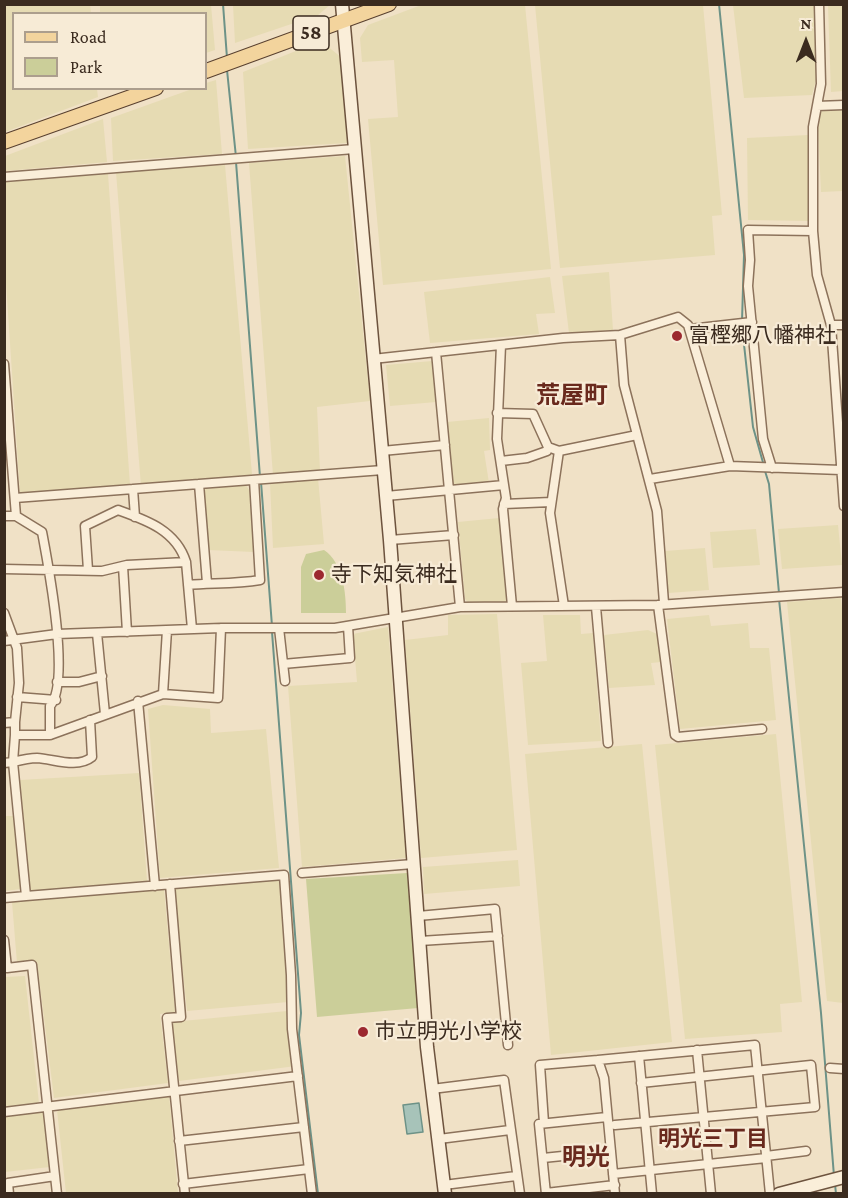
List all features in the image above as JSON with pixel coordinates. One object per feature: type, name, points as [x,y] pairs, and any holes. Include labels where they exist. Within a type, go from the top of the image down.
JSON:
[{"type":"main road","name":"58","points":[[207,71],[389,4]]},
{"type":"main road","points":[[4,142],[150,90]]},
{"type":"street","points":[[342,4],[390,540],[394,616],[432,1089],[445,1189],[516,1176]]},
{"type":"street","points":[[819,4],[820,84],[813,127],[813,231],[817,275],[831,325],[841,416],[843,506]]},
{"type":"street","points":[[817,106],[843,105]]},
{"type":"street","points":[[4,177],[354,149]]},
{"type":"street","points":[[766,467],[748,286],[750,260],[748,230],[813,231]]},
{"type":"street","points":[[373,359],[620,335],[678,317],[690,329],[730,466]]},
{"type":"street","points":[[690,329],[751,323]]},
{"type":"street","points":[[831,325],[843,324]]},
{"type":"street","points":[[620,335],[624,385],[657,511],[661,604],[675,735],[678,737],[762,729]]},
{"type":"street","points":[[501,345],[497,413],[512,606]]},
{"type":"street","points":[[436,352],[460,607]]},
{"type":"street","points":[[4,364],[16,516]]},
{"type":"street","points":[[497,413],[533,414],[548,447],[559,451],[637,435]]},
{"type":"street","points":[[382,451],[445,445]]},
{"type":"street","points":[[501,462],[527,458],[547,451],[548,447]]},
{"type":"street","points":[[559,451],[550,513],[564,606]]},
{"type":"street","points":[[650,479],[730,466],[841,470]]},
{"type":"street","points":[[15,498],[383,470]]},
{"type":"street","points":[[188,585],[238,584],[260,580],[259,480]]},
{"type":"street","points":[[199,484],[207,583]]},
{"type":"street","points":[[386,496],[504,485]]},
{"type":"street","points":[[133,489],[135,517]]},
{"type":"street","points":[[504,504],[551,502]]},
{"type":"street","points":[[88,570],[85,526],[118,510],[159,525],[184,555],[192,629]]},
{"type":"street","points":[[4,516],[16,516],[42,532],[57,615],[56,700],[51,706],[50,735]]},
{"type":"street","points":[[390,540],[454,535]]},
{"type":"street","points":[[4,569],[102,571],[123,566],[186,562]]},
{"type":"street","points":[[123,566],[127,632]]},
{"type":"street","points":[[4,641],[57,634],[221,627],[348,626],[394,616],[460,607],[596,607],[843,592]]},
{"type":"street","points":[[596,607],[608,743]]},
{"type":"street","points":[[4,614],[16,640],[15,735],[9,762],[26,896]]},
{"type":"street","points":[[283,663],[350,658],[348,626]]},
{"type":"street","points":[[15,735],[50,735],[138,701],[163,694],[218,698],[221,627]]},
{"type":"street","points":[[279,628],[285,681]]},
{"type":"street","points":[[163,694],[167,630]]},
{"type":"street","points":[[96,633],[105,714]]},
{"type":"street","points":[[57,682],[80,682],[102,676]]},
{"type":"street","points":[[17,697],[56,700]]},
{"type":"street","points":[[138,701],[155,886]]},
{"type":"street","points":[[9,762],[38,758],[53,762],[87,761],[92,757],[90,720]]},
{"type":"street","points":[[4,723],[15,722]]},
{"type":"street","points":[[302,873],[413,864]]},
{"type":"street","points":[[4,898],[284,875],[291,975],[292,1029],[312,1194]]},
{"type":"street","points":[[170,884],[181,1017],[166,1018],[184,1194]]},
{"type":"street","points":[[418,916],[495,909],[508,1045]]},
{"type":"street","points":[[420,941],[498,936]]},
{"type":"street","points":[[4,940],[7,968],[32,965],[57,1194]]},
{"type":"street","points":[[544,1123],[540,1065],[755,1045],[770,1194]]},
{"type":"street","points":[[697,1050],[711,1194]]},
{"type":"street","points":[[639,1056],[652,1194]]},
{"type":"street","points":[[598,1060],[604,1078],[615,1189],[546,1193],[539,1124],[607,1117]]},
{"type":"street","points":[[615,1125],[815,1107],[811,1065],[641,1083]]},
{"type":"street","points":[[830,1068],[843,1069]]},
{"type":"street","points":[[4,1112],[298,1076]]},
{"type":"street","points":[[432,1089],[504,1080],[520,1194]]},
{"type":"street","points":[[179,1141],[304,1127]]},
{"type":"street","points":[[438,1139],[510,1131]]},
{"type":"street","points":[[543,1158],[611,1151]]},
{"type":"street","points":[[613,1174],[708,1165],[806,1151]]},
{"type":"street","points":[[183,1184],[309,1169]]},
{"type":"street","points":[[9,1194],[8,1182],[55,1176]]},
{"type":"street","points":[[779,1194],[815,1189],[837,1178]]},
{"type":"shaded area","points":[[5,4],[90,5],[91,12],[12,12],[12,90],[97,90],[98,97],[5,132]]},
{"type":"shaded area","points":[[233,4],[330,5],[318,15],[235,43]]},
{"type":"shaded area","points":[[424,4],[525,5],[551,269],[383,285],[368,119],[398,117],[394,60],[362,62],[360,38],[368,25]]},
{"type":"shaded area","points":[[100,5],[211,5],[215,50],[207,53],[207,12],[100,12]]},
{"type":"shaded area","points":[[535,5],[703,5],[722,215],[712,216],[715,255],[560,268]]},
{"type":"shaded area","points":[[733,5],[814,5],[816,80],[812,95],[744,98]]},
{"type":"shaded area","points":[[828,5],[843,5],[843,91],[831,92]]},
{"type":"shaded area","points":[[321,41],[342,58],[347,143],[248,149],[243,72]]},
{"type":"shaded area","points":[[216,80],[222,154],[113,161],[111,118],[189,90],[207,90],[207,83]]},
{"type":"shaded area","points":[[820,110],[843,110],[843,191],[821,192],[818,127]]},
{"type":"shaded area","points":[[103,119],[107,162],[5,171],[5,156]]},
{"type":"shaded area","points":[[808,135],[810,221],[748,220],[747,138]]},
{"type":"shaded area","points":[[345,156],[370,401],[317,407],[320,471],[273,475],[249,163]]},
{"type":"shaded area","points":[[225,165],[252,474],[245,479],[141,486],[116,172]]},
{"type":"shaded area","points":[[108,174],[130,485],[20,493],[5,268],[5,182]]},
{"type":"shaded area","points":[[609,272],[613,330],[569,333],[562,276]]},
{"type":"shaded area","points":[[550,277],[555,313],[536,314],[539,334],[430,343],[424,292]]},
{"type":"shaded area","points":[[432,361],[436,402],[390,406],[386,365]]},
{"type":"shaded area","points":[[489,418],[490,450],[484,451],[489,483],[453,486],[447,422]]},
{"type":"shaded area","points":[[318,478],[324,544],[273,548],[270,483]]},
{"type":"shaded area","points":[[245,484],[250,491],[254,552],[208,550],[203,488]]},
{"type":"shaded area","points":[[499,518],[509,599],[506,602],[468,602],[465,599],[458,522]]},
{"type":"shaded area","points":[[838,525],[842,565],[782,569],[778,529]]},
{"type":"shaded area","points":[[756,529],[760,565],[713,568],[710,532]]},
{"type":"shaded area","points":[[705,548],[709,590],[668,593],[665,551]]},
{"type":"shaded area","points":[[841,598],[844,629],[843,1003],[827,1001],[787,602]]},
{"type":"shaded area","points":[[497,614],[517,850],[421,858],[405,640],[448,635],[448,615]]},
{"type":"shaded area","points":[[543,615],[580,615],[581,634],[593,633],[601,741],[528,745],[521,663],[547,661]]},
{"type":"shaded area","points":[[709,615],[711,626],[748,623],[750,648],[769,648],[776,720],[680,729],[667,619]]},
{"type":"shaded area","points":[[388,627],[406,858],[302,867],[288,686],[357,682],[353,634]]},
{"type":"shaded area","points":[[648,630],[657,634],[661,662],[651,663],[655,685],[609,688],[604,635]]},
{"type":"shaded area","points":[[163,705],[210,709],[211,733],[266,729],[279,868],[160,878],[148,709]]},
{"type":"shaded area","points":[[776,734],[802,1002],[780,1004],[782,1032],[685,1039],[655,745]]},
{"type":"shaded area","points":[[642,744],[672,1042],[551,1055],[525,754]]},
{"type":"shaded area","points":[[139,773],[147,881],[30,891],[20,780]]},
{"type":"shaded area","points":[[4,816],[15,816],[21,889],[5,891]]},
{"type":"shaded area","points":[[518,860],[520,886],[424,894],[423,867]]},
{"type":"shaded area","points":[[280,880],[288,1002],[187,1011],[174,889]]},
{"type":"shaded area","points":[[164,889],[175,1012],[160,1014],[168,1083],[54,1098],[37,962],[17,963],[12,902]]},
{"type":"shaded area","points":[[25,976],[39,1103],[5,1107],[5,977]]},
{"type":"shaded area","points":[[287,1011],[296,1066],[179,1081],[172,1022]]},
{"type":"shaded area","points":[[169,1095],[178,1193],[66,1193],[57,1110]]},
{"type":"shaded area","points":[[43,1110],[50,1167],[5,1172],[4,1115]]},
{"type":"green space","points":[[324,550],[335,562],[342,578],[346,613],[301,613],[301,567],[306,554]]},
{"type":"green space","points":[[407,873],[418,1008],[317,1017],[306,879]]},
{"type":"water","points":[[419,1103],[423,1132],[407,1134],[403,1105]]},
{"type":"waterway","points":[[223,4],[227,58]]},
{"type":"waterway","points":[[719,4],[744,255],[742,321]]},
{"type":"waterway","points":[[227,70],[236,157]]},
{"type":"waterway","points":[[236,162],[260,477]]},
{"type":"waterway","points":[[742,326],[753,427],[764,466]]},
{"type":"waterway","points":[[765,471],[769,484],[779,593]]},
{"type":"waterway","points":[[261,482],[272,626]]},
{"type":"waterway","points":[[779,599],[821,1013],[834,1176]]},
{"type":"waterway","points":[[272,632],[301,1013],[299,1035],[318,1194]]},
{"type":"waterway","points":[[835,1184],[836,1194]]},
{"type":"place","name":"富樫郷八幡神社","points":[[677,336]]},
{"type":"place","name":"寺下知気神社","points":[[319,575]]},
{"type":"place","name":"市立明光小学校","points":[[363,1032]]},
{"type":"district","name":"荒屋町","points":[[572,396]]},
{"type":"district","name":"明光三丁目","points":[[713,1139]]},
{"type":"district","name":"明光","points":[[586,1158]]}]
